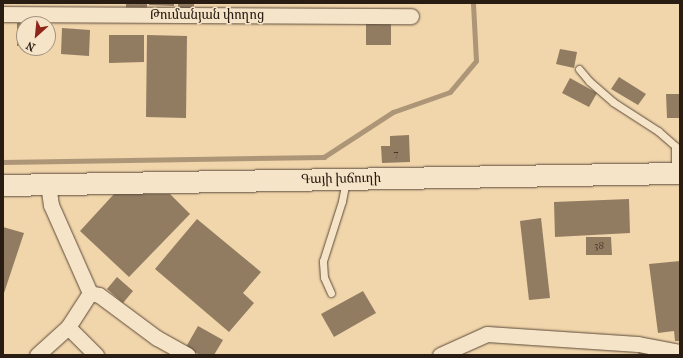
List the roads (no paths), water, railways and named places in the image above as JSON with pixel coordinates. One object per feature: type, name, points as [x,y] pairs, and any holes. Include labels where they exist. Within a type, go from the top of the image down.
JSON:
[{"type":"main road","name":"Գայի խճուղի","points":[[3,185],[677,173]]},
{"type":"street","name":"Թումանյան փողոց","points":[[3,14],[411,16]]},
{"type":"street","points":[[48,184],[51,205],[90,293]]},
{"type":"street","points":[[37,355],[68,327],[90,293]]},
{"type":"street","points":[[90,293],[99,295],[157,338],[188,355]]},
{"type":"street","points":[[68,327],[96,355]]},
{"type":"street","points":[[440,355],[487,334],[638,344],[680,352]]},
{"type":"lane","points":[[580,69],[589,82],[613,102],[658,131],[675,146],[677,173]]},
{"type":"lane","points":[[331,293],[324,277],[323,261],[342,201],[346,179]]},
{"type":"waterway","points":[[3,162],[324,157],[393,112],[450,92],[476,61],[473,3]]}]
